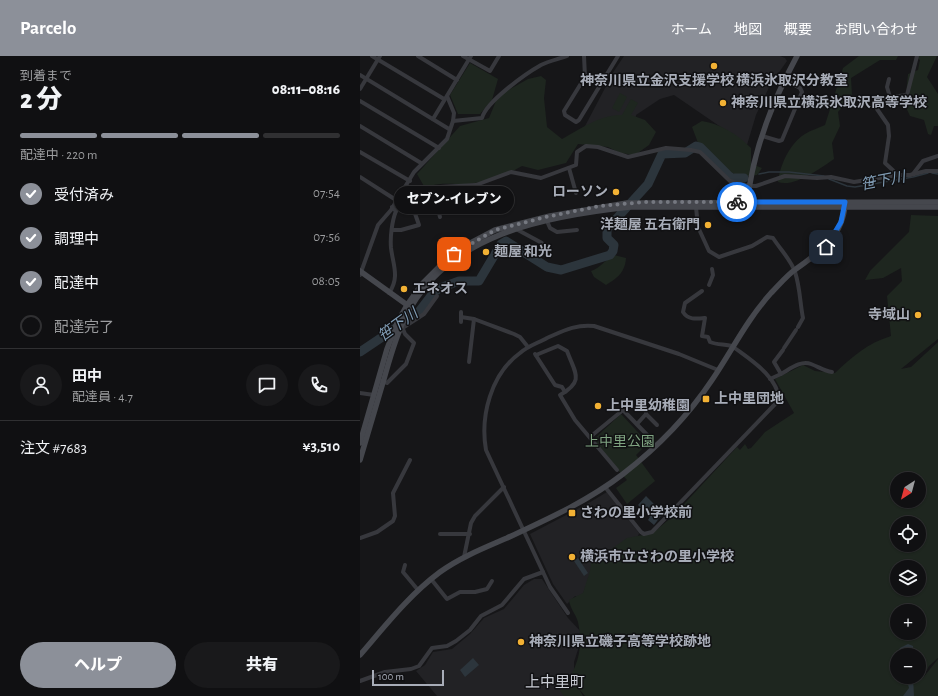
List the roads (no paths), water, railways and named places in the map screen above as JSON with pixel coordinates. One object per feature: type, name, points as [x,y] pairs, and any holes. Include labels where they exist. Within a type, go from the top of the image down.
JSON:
[{"type":"street","points":[[372,56],[379,58],[446,97],[452,106],[453,121],[449,129],[447,139],[421,163],[410,182],[396,200],[391,246],[396,276],[389,293]]},
{"type":"street","points":[[418,56],[457,80]]},
{"type":"street","points":[[463,56],[470,58],[490,71],[499,56]]},
{"type":"street","points":[[453,121],[482,118],[484,112],[514,84],[541,66],[568,56]]},
{"type":"street","points":[[584,56],[585,76],[564,111],[565,115],[576,122],[579,120],[618,56]]},
{"type":"street","points":[[747,205],[749,186],[762,136],[777,95],[796,56]]},
{"type":"street","points":[[898,175],[885,163],[889,136],[888,125],[877,109],[878,105],[890,97],[907,95],[917,56]]},
{"type":"street","points":[[360,89],[379,58]]},
{"type":"street","points":[[433,119],[470,58]]},
{"type":"street","points":[[360,75],[449,129]]},
{"type":"street","points":[[889,79],[887,87],[890,97]]},
{"type":"street","points":[[762,136],[779,141],[782,140],[802,92],[800,88],[785,80]]},
{"type":"street","points":[[360,100],[439,148]]},
{"type":"street","points":[[360,126],[421,163]]},
{"type":"street","points":[[409,307],[360,272],[374,232],[406,198],[416,190],[432,187],[476,185],[511,172],[541,178],[576,165],[578,152],[586,146],[598,147],[628,157],[666,148],[686,149],[700,152],[730,181],[749,186],[756,186],[780,176],[820,178],[831,176],[854,182],[912,174],[926,170],[938,171]]},
{"type":"street","points":[[360,152],[410,182]]},
{"type":"street","points":[[912,174],[923,161],[938,156]]},
{"type":"street","points":[[569,168],[576,193]]},
{"type":"street","points":[[360,177],[396,200]]},
{"type":"street","points":[[432,187],[440,217]]},
{"type":"street","points":[[392,230],[402,230],[419,225],[412,205],[406,198]]},
{"type":"street","points":[[360,443],[374,395],[381,381],[409,307],[422,284],[434,270],[462,248],[484,235],[508,226],[546,217],[627,203],[645,202],[747,205]]},
{"type":"street","points":[[360,460],[392,335],[397,323],[428,284],[456,258],[478,244],[516,229],[548,221],[640,207],[938,202]]},
{"type":"street","points":[[845,204],[938,207]]},
{"type":"street","points":[[360,655],[418,590],[431,579],[464,557],[568,510],[605,487],[652,450],[685,416],[718,370],[749,320],[772,292],[794,270],[826,247],[838,231],[845,204]]},
{"type":"street","points":[[696,207],[698,227],[709,251],[719,257],[725,257],[752,246],[767,236],[773,238],[794,270],[799,285],[799,299],[803,318],[774,362],[781,374]]},
{"type":"street","points":[[548,221],[550,228],[557,232],[577,230]]},
{"type":"street","points":[[516,229],[542,243]]},
{"type":"street","points":[[709,285],[713,275],[712,269]]},
{"type":"street","points":[[605,487],[641,532],[644,534],[652,532],[776,403],[778,397],[770,379],[763,369],[732,346],[727,344],[718,345],[710,342],[708,337],[702,336],[705,318],[693,319],[685,315],[683,312],[686,302],[702,291]]},
{"type":"street","points":[[401,330],[424,314],[437,296]]},
{"type":"street","points":[[461,317],[514,334],[520,337],[528,347]]},
{"type":"street","points":[[469,362],[474,320]]},
{"type":"street","points":[[568,613],[550,587],[486,450],[483,434],[484,420],[491,394],[503,369],[528,347],[581,324],[594,326],[679,354],[718,370]]},
{"type":"street","points":[[381,381],[387,383],[408,360],[414,343],[401,330]]},
{"type":"street","points":[[565,392],[562,387],[555,385],[535,354],[558,346],[567,351],[576,377],[573,387],[565,392],[560,395],[575,420],[617,470]]},
{"type":"street","points":[[770,379],[804,363],[811,364],[824,371],[832,372]]},
{"type":"street","points":[[360,393],[374,395]]},
{"type":"street","points":[[637,424],[646,414],[646,408]]},
{"type":"street","points":[[590,437],[623,410],[653,441]]},
{"type":"street","points":[[646,414],[657,425]]},
{"type":"street","points":[[360,538],[377,532],[393,521],[395,516],[393,493],[410,460]]},
{"type":"street","points":[[464,557],[465,546],[470,534],[472,523],[476,516],[504,487]]},
{"type":"street","points":[[440,534],[470,534]]},
{"type":"street","points":[[405,565],[403,572],[418,590]]},
{"type":"street","points":[[360,681],[385,672],[411,669],[419,666],[432,648],[447,646],[456,641],[470,630],[481,616],[502,605],[524,579],[543,572]]},
{"type":"street","points":[[431,579],[447,599],[460,592],[475,592],[487,589],[492,581]]},
{"type":"waterway","name":"笹下川","points":[[360,352],[418,313],[434,292],[440,288],[459,281],[479,281],[501,244],[506,241],[547,267],[561,270],[610,255],[613,251],[614,245],[607,238],[607,229],[648,184],[662,154],[685,153],[696,146],[700,147],[732,178],[744,178]]},
{"type":"waterway","name":"笹下川","points":[[759,174],[769,172],[789,172],[824,176]]},
{"type":"waterway","name":"笹下川","points":[[829,179],[847,186],[855,187],[928,173]]},
{"type":"waterway","name":"笹下川","points":[[932,173],[938,174]]},
{"type":"place","name":"神奈川県立金沢支援学校 横浜氷取沢分教室","points":[[714,66]]},
{"type":"place","name":"神奈川県立横浜氷取沢高等学校","points":[[723,103]]},
{"type":"place","name":"ローソン","points":[[616,192]]},
{"type":"place","name":"洋麺屋 五右衛門","points":[[708,225]]},
{"type":"place","name":"麺屋 和光","points":[[486,252]]},
{"type":"place","name":"セブン-イレブン","points":[[454,254]]},
{"type":"place","name":"エネオス","points":[[404,289]]},
{"type":"place","name":"寺域山","points":[[918,315]]},
{"type":"place","name":"上中里団地","points":[[706,399]]},
{"type":"place","name":"上中里幼稚園","points":[[598,406]]},
{"type":"place","name":"さわの里小学校前","points":[[572,513]]},
{"type":"place","name":"横浜市立さわの里小学校","points":[[572,557]]},
{"type":"place","name":"神奈川県立磯子高等学校跡地","points":[[521,642]]},
{"type":"district","name":"上中里町","points":[[555,682]]},
{"type":"park label","name":"上中里公園","points":[[620,442]]}]
